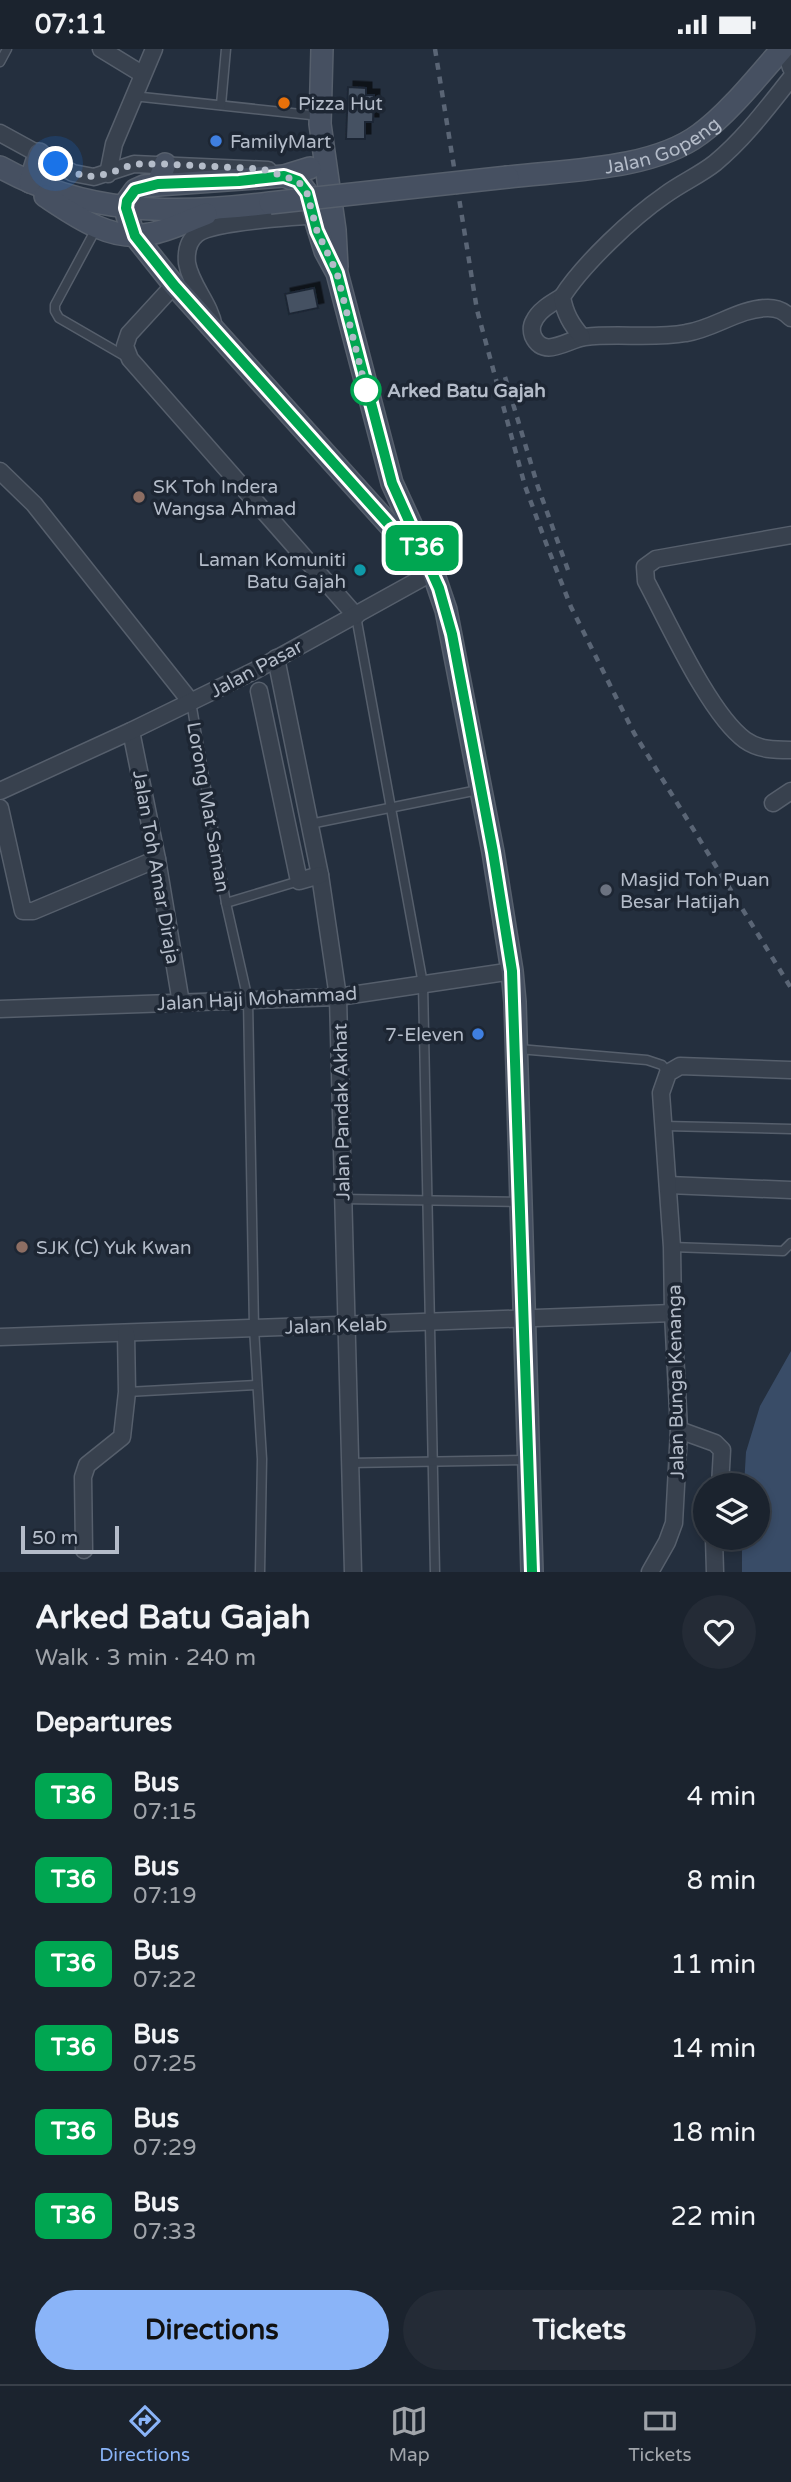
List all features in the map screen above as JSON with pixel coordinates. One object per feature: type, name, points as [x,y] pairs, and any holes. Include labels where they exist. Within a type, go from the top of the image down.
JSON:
[{"type":"main road","points":[[322,49],[320,120],[334,218],[337,273],[392,483],[433,572],[452,634],[512,971],[532,1572]]},
{"type":"main road","name":"Jalan Gopeng","points":[[215,210],[640,161],[671,152],[701,134],[784,49]]},
{"type":"main road","points":[[314,215],[310,168],[320,120]]},
{"type":"main road","points":[[25,180],[39,155]]},
{"type":"main road","points":[[0,167],[25,180],[69,196],[126,208],[215,210]]},
{"type":"main road","points":[[310,168],[284,176],[239,181],[162,174],[135,190],[127,201],[126,208],[135,236],[174,285],[433,572]]},
{"type":"main road","points":[[284,176],[303,186],[325,251],[337,273]]},
{"type":"main road","points":[[25,180],[67,211],[97,227],[135,236],[167,229],[215,210]]},
{"type":"main road","points":[[367,501],[392,483]]},
{"type":"street","points":[[101,49],[142,74]]},
{"type":"street","points":[[108,174],[114,144],[154,49]]},
{"type":"street","points":[[784,49],[791,68]]},
{"type":"street","points":[[788,314],[768,308],[746,311],[690,333],[582,337],[550,348],[538,343],[532,334],[531,325],[537,315],[562,297],[570,283],[635,217],[714,164],[745,137],[791,78]]},
{"type":"street","points":[[0,133],[72,173],[85,177],[108,174],[134,164],[162,174]]},
{"type":"street","points":[[215,329],[213,318],[191,276],[187,261],[187,247],[193,238],[199,232],[222,226],[314,215]]},
{"type":"street","points":[[174,285],[129,334],[125,346],[130,359],[356,615]]},
{"type":"street","points":[[562,297],[570,323],[582,337]]},
{"type":"street","name":"Lorong Mat Saman","points":[[0,471],[34,505],[191,702]]},
{"type":"street","points":[[791,535],[656,559],[645,567],[646,581],[700,681],[725,721],[746,741],[767,750],[791,750]]},
{"type":"street","name":"Jalan Pasar","points":[[0,791],[191,702],[433,572]]},
{"type":"street","name":"Jalan Pandak Akhat","points":[[276,658],[320,875],[338,997],[353,1572]]},
{"type":"street","points":[[259,691],[299,881],[320,875]]},
{"type":"street","points":[[265,716],[287,712]]},
{"type":"street","name":"Jalan Toh Amar Diraja","points":[[131,731],[157,859],[181,1003]]},
{"type":"street","points":[[773,803],[791,791]]},
{"type":"street","points":[[0,808],[19,903],[23,911],[33,911],[157,859]]},
{"type":"street","name":"Jalan Haji Mohammad","points":[[0,1009],[338,997],[512,971]]},
{"type":"street","points":[[668,1073],[680,1066],[791,1071]]},
{"type":"street","name":"Jalan Bunga Kenanga","points":[[650,1572],[674,1523],[679,1430],[673,1313],[673,1247],[661,1093],[668,1073]]},
{"type":"street","points":[[668,1185],[791,1190]]},
{"type":"street","name":"Jalan Kelab","points":[[0,1337],[673,1313]]},
{"type":"street","points":[[84,1550],[83,1477],[87,1465],[122,1437],[127,1392],[126,1333]]},
{"type":"street","points":[[679,1430],[715,1443],[722,1450],[721,1473]]},
{"type":"street","points":[[714,1550],[715,1572]]},
{"type":"lane","points":[[0,62],[7,49]]},
{"type":"lane","points":[[221,105],[226,49]]},
{"type":"lane","points":[[133,96],[221,105],[320,120]]},
{"type":"lane","points":[[97,227],[55,305],[55,311],[59,318],[130,359]]},
{"type":"lane","points":[[356,615],[423,984],[435,1572]]},
{"type":"lane","name":"Lorong Mat Saman","points":[[191,702],[226,902],[248,1000],[254,1328],[262,1459],[260,1572]]},
{"type":"lane","points":[[310,824],[481,790]]},
{"type":"lane","points":[[226,902],[299,881]]},
{"type":"lane","points":[[516,1049],[647,1060],[662,1065],[668,1073]]},
{"type":"lane","points":[[664,1126],[791,1129]]},
{"type":"lane","points":[[343,1199],[521,1202]]},
{"type":"lane","points":[[673,1247],[783,1251],[791,1243]]},
{"type":"lane","points":[[127,1392],[257,1385]]},
{"type":"lane","points":[[350,1463],[529,1460]]},
{"type":"water","points":[[791,1351],[791,1572],[742,1572],[742,1550],[770,1550],[770,1473],[745,1473],[746,1452],[760,1406]]},
{"type":"building","points":[[348,87],[366,88],[366,95],[374,95],[373,122],[365,122],[365,139],[346,139]]},
{"type":"building","points":[[314,288],[318,308],[289,314],[285,294]]},
{"type":"railway","points":[[435,49],[477,310],[525,486],[546,543],[571,607],[634,733],[791,988]]},
{"type":"railway","points":[[505,377],[538,487],[568,570]]},
{"type":"bus line","name":"T36","points":[[418,557],[174,285],[135,236],[126,208],[130,195],[135,190],[158,184],[239,181],[284,176],[303,186],[317,231],[337,273],[392,483],[433,572],[446,610],[489,831],[515,1003],[532,1572]]},
{"type":"place","name":"Pizza Hut","points":[[284,103]]},
{"type":"place","name":"FamilyMart","points":[[216,141]]},
{"type":"place","name":"Arked Batu Gajah","points":[[366,390]]},
{"type":"place","name":"SK Toh Indera Wangsa Ahmad","points":[[139,497]]},
{"type":"place","name":"Laman Komuniti Batu Gajah","points":[[360,570]]},
{"type":"place","name":"Masjid Toh Puan Besar Hatijah","points":[[606,890]]},
{"type":"place","name":"7-Eleven","points":[[478,1034]]},
{"type":"place","name":"SJK (C) Yuk Kwan","points":[[22,1247]]},
{"type":"route","points":[[56,164],[85,177],[108,174],[134,164],[165,164],[262,169],[298,181],[307,193],[317,231],[337,273],[366,390]]}]
